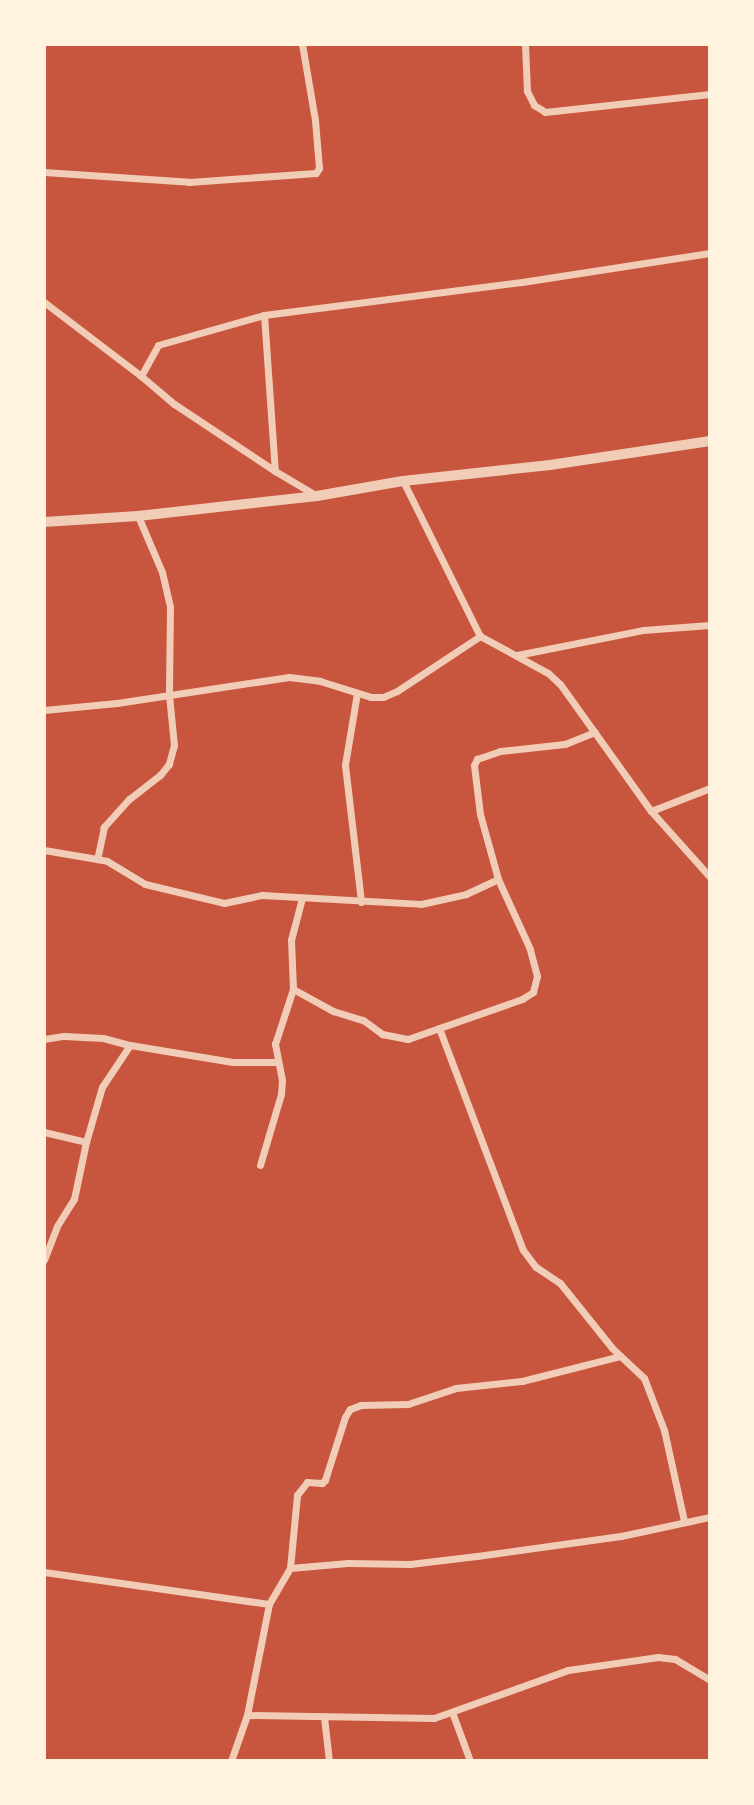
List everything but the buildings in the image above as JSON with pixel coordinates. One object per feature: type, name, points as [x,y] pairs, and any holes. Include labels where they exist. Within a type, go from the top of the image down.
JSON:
[{"type":"street","points":[[44,172],[188,182],[316,173],[319,168],[315,120],[302,44]]},
{"type":"street","points":[[525,44],[527,91],[534,105],[545,112],[710,94]]},
{"type":"street","points":[[141,376],[158,345],[264,314],[522,282],[710,253]]},
{"type":"street","points":[[44,302],[184,411],[317,496]]},
{"type":"street","points":[[264,314],[275,471]]},
{"type":"street","points":[[44,522],[138,516],[317,496],[403,481],[550,465],[710,441]]},
{"type":"street","points":[[403,481],[480,636],[561,684],[651,811],[710,877]]},
{"type":"street","points":[[97,859],[104,827],[129,799],[169,764],[174,733],[169,695],[170,607],[162,572],[138,516]]},
{"type":"street","points":[[516,655],[643,630],[710,625]]},
{"type":"street","points":[[44,710],[289,677],[320,681],[371,698],[397,691],[480,636]]},
{"type":"street","points":[[357,693],[345,765],[361,902]]},
{"type":"street","points":[[293,989],[333,1011],[363,1020],[395,1039],[408,1039],[522,999],[536,986],[537,975],[530,949],[498,879],[480,814],[473,776],[477,759],[500,751],[565,744],[596,732]]},
{"type":"street","points":[[651,811],[710,789]]},
{"type":"street","points":[[44,850],[107,861],[145,884],[224,903],[256,896],[399,905],[439,902],[466,894],[498,879]]},
{"type":"street","points":[[260,1165],[281,1094],[282,1080],[276,1062],[275,1044],[293,989],[290,957],[302,898]]},
{"type":"street","points":[[439,1028],[523,1250],[536,1267],[559,1283],[620,1356],[639,1371],[649,1387],[664,1430],[684,1521]]},
{"type":"street","points":[[44,1039],[64,1036],[103,1038],[233,1062],[276,1062]]},
{"type":"street","points":[[44,1260],[57,1226],[74,1199],[86,1142],[102,1087],[131,1045]]},
{"type":"street","points":[[44,1132],[86,1142]]},
{"type":"street","points":[[230,1761],[247,1714],[269,1605],[290,1568],[297,1495],[307,1482],[322,1483],[325,1480],[350,1409],[361,1405],[408,1404],[456,1388],[522,1381],[620,1356]]},
{"type":"street","points":[[290,1568],[348,1563],[410,1563],[490,1554],[621,1536],[710,1517]]},
{"type":"street","points":[[44,1572],[123,1581],[269,1605]]},
{"type":"street","points":[[247,1714],[417,1720],[452,1712],[568,1670],[635,1659],[676,1659],[710,1680]]},
{"type":"street","points":[[452,1712],[470,1761]]},
{"type":"street","points":[[324,1717],[328,1761]]}]
